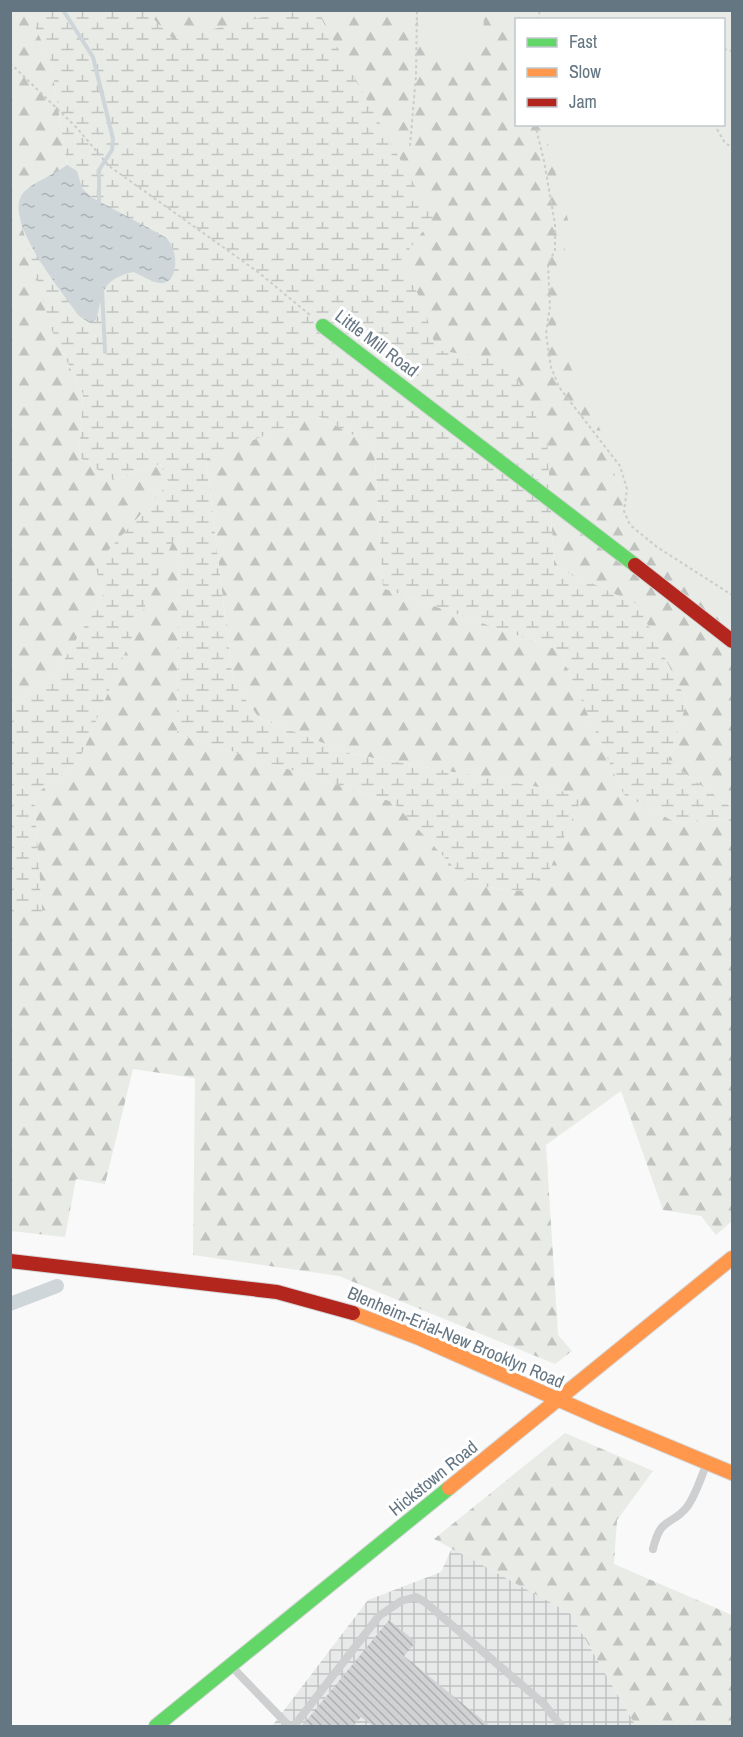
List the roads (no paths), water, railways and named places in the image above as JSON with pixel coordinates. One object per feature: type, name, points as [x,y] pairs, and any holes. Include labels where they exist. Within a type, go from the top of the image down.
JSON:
[{"type":"street","name":"Little Mill Road","points":[[323,326],[402,384],[732,641]]},
{"type":"street","name":"Hickstown Road","points":[[156,1726],[732,1258]]},
{"type":"street","name":"Blenheim-Erial-New Brooklyn Road","points":[[10,1261],[277,1292],[321,1301],[482,1364],[557,1400],[732,1473]]},
{"type":"lane","points":[[653,1549],[661,1525],[685,1509],[691,1500],[707,1462]]},
{"type":"lane","points":[[294,1726],[379,1616],[401,1601],[416,1597],[425,1602],[544,1704],[561,1726]]},
{"type":"lane","points":[[231,1665],[289,1726]]},
{"type":"water","points":[[67,165],[77,171],[82,188],[91,197],[165,237],[170,242],[175,257],[174,272],[167,282],[160,283],[133,272],[114,279],[102,295],[96,320],[90,323],[79,316],[48,274],[36,255],[20,219],[19,204],[24,192]]},
{"type":"waterway","points":[[63,10],[93,57],[113,139],[112,150],[99,170],[99,207]]},
{"type":"waterway","points":[[102,289],[105,352]]},
{"type":"waterway","points":[[10,1304],[57,1286]]}]
